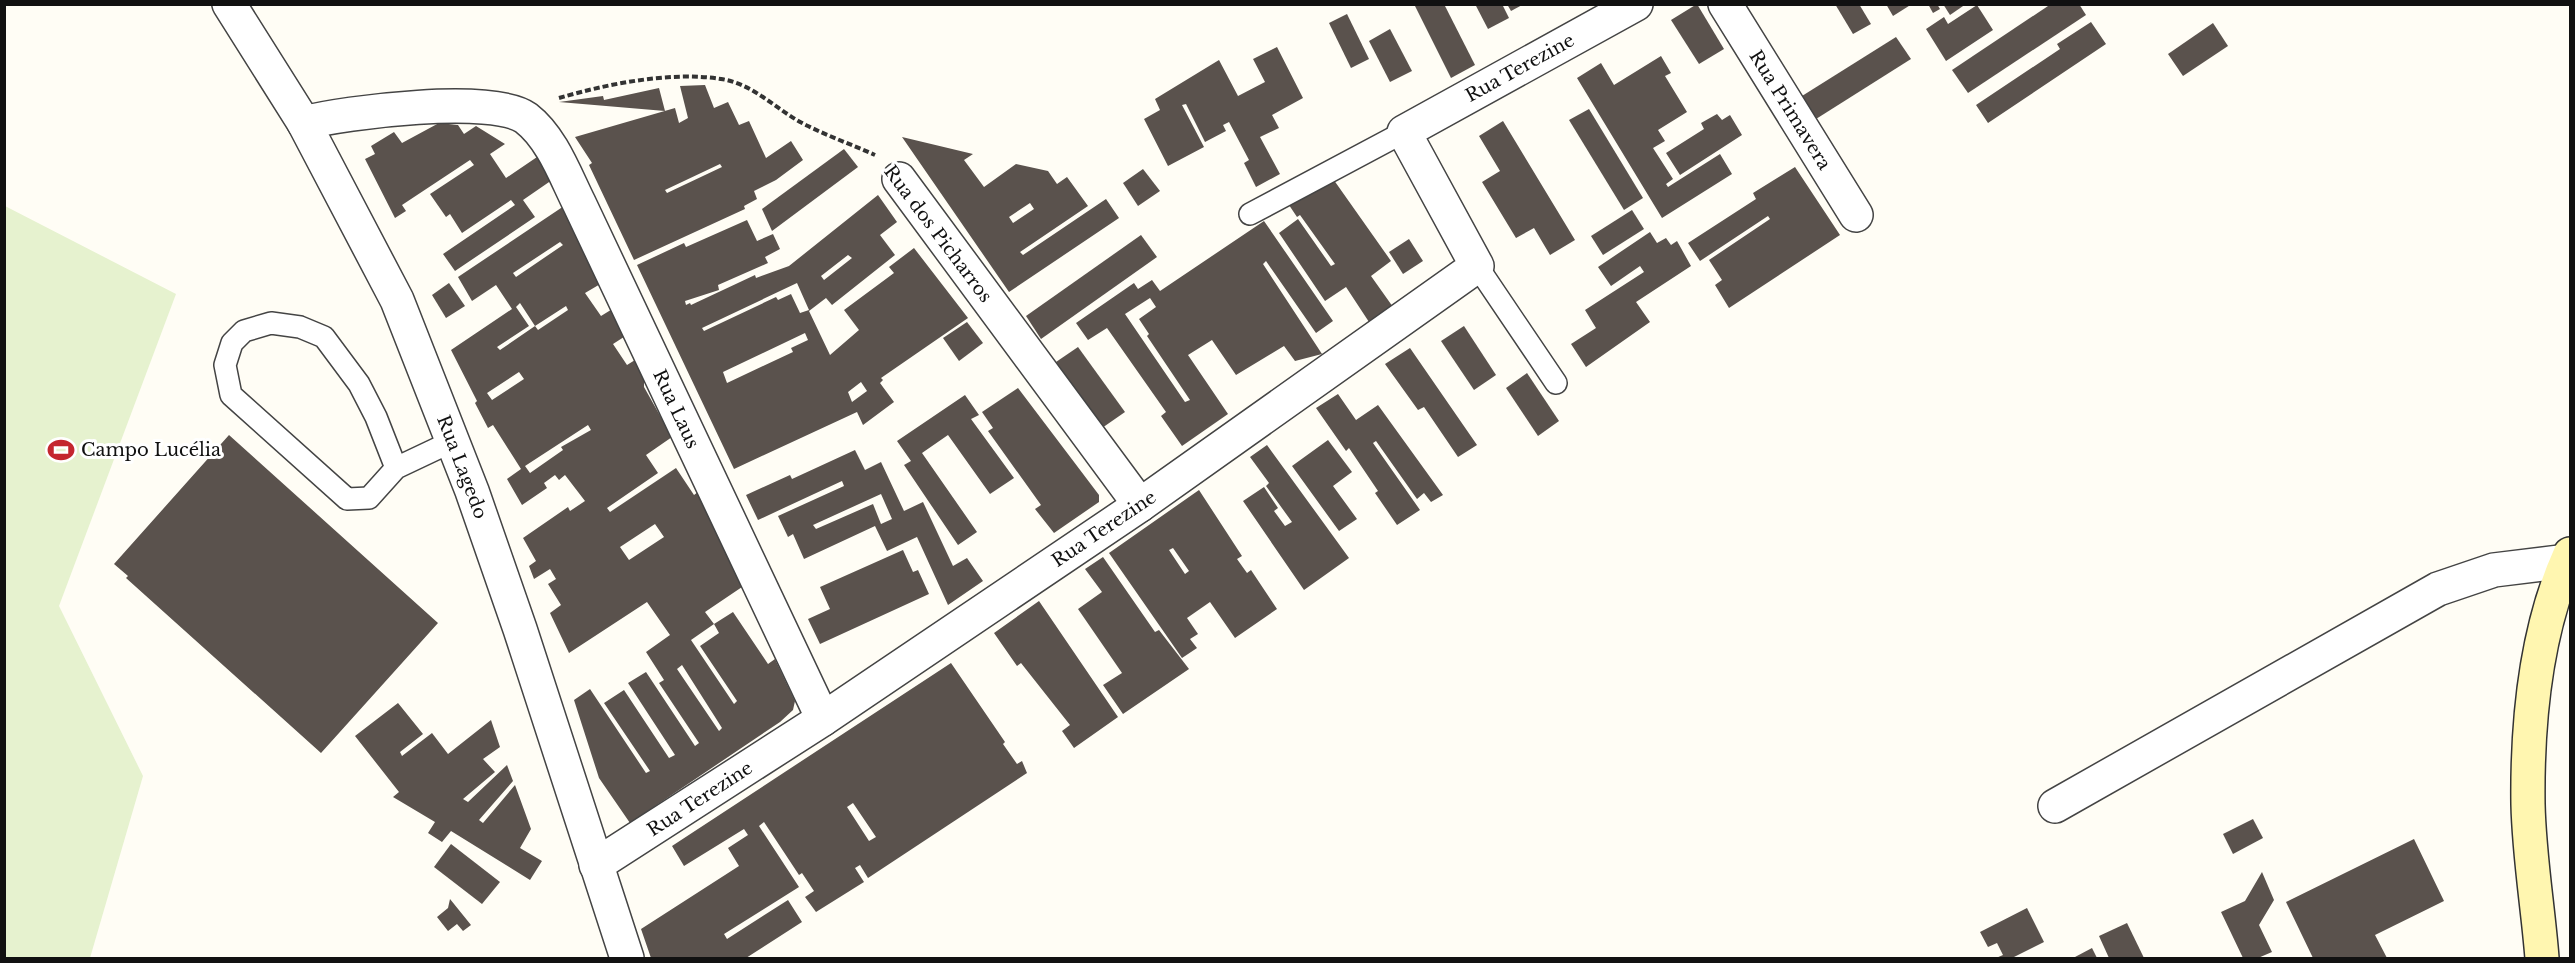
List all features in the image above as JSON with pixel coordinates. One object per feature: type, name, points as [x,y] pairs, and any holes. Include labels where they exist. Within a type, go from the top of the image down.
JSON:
[{"type":"main road","points":[[2542,958],[2528,804],[2534,695],[2547,626],[2569,557]]},
{"type":"street","name":"Rua Lagedo","points":[[229,4],[304,123],[397,300],[453,441],[520,629],[627,958]]},
{"type":"street","name":"Rua Terezine","points":[[1404,132],[1636,4]]},
{"type":"street","name":"Rua Primavera","points":[[1725,4],[1856,215]]},
{"type":"street","points":[[304,123],[334,115],[398,108],[479,107],[512,112]]},
{"type":"street","name":"Rua Laus","points":[[512,112],[525,117],[554,153],[824,719]]},
{"type":"street","points":[[1404,132],[1477,266]]},
{"type":"street","name":"Rua dos Picharros","points":[[899,179],[1140,505]]},
{"type":"street","name":"Rua Terezine","points":[[596,866],[824,719],[1140,505],[1477,266]]},
{"type":"street","points":[[2055,806],[2438,589],[2494,570],[2569,557]]},
{"type":"lane","name":"Rua Terezine","points":[[1250,214],[1404,132]]},
{"type":"lane","points":[[1477,266],[1556,383]]},
{"type":"lane","points":[[396,468],[376,417],[359,384],[324,337],[300,327],[271,323],[244,331],[232,343],[225,365],[231,395],[347,499],[369,498],[396,468],[453,441]]},
{"type":"path","name":"Rua dos Picharros","points":[[512,112],[601,86],[682,77],[722,79],[756,91],[777,108],[807,126],[880,157],[899,179]]},
{"type":"green space","name":"Campo Lucélia","points":[[5,206],[176,294],[59,606],[143,776],[90,958],[5,958]]},
{"type":"building","points":[[1414,4],[1444,4],[1475,65],[1451,78]]},
{"type":"building","points":[[1475,4],[1502,4],[1509,18],[1488,29]]},
{"type":"building","points":[[1507,4],[1524,4],[1511,11]]},
{"type":"building","points":[[1697,4],[1724,49],[1699,64],[1671,20]]},
{"type":"building","points":[[1835,4],[1859,4],[1871,24],[1853,34]]},
{"type":"building","points":[[1886,4],[1912,4],[1893,16]]},
{"type":"building","points":[[1928,4],[1937,4],[1940,9],[1933,13]]},
{"type":"building","points":[[1943,4],[1966,4],[1950,15]]},
{"type":"building","points":[[2051,4],[2079,4],[2086,15],[1968,93],[1952,70]]},
{"type":"building","points":[[1977,5],[1993,30],[1946,61],[1926,29],[1944,17],[1948,24]]},
{"type":"building","points":[[1347,14],[1369,59],[1351,68],[1329,23]]},
{"type":"building","points":[[2091,22],[2106,44],[1988,123],[1976,105],[2060,49],[2057,44]]},
{"type":"building","points":[[2213,23],[2228,46],[2183,76],[2168,54]]},
{"type":"building","points":[[1390,29],[1412,71],[1390,82],[1369,41]]},
{"type":"building","points":[[1896,37],[1911,59],[1816,119],[1802,96]]},
{"type":"building","points":[[1277,47],[1303,98],[1272,115],[1279,128],[1260,137],[1280,174],[1256,187],[1244,163],[1249,160],[1229,122],[1223,125],[1226,131],[1205,142],[1186,104],[1182,105],[1204,147],[1168,166],[1144,119],[1160,110],[1155,99],[1219,60],[1238,96],[1265,82],[1253,59]]},
{"type":"building","points":[[1661,56],[1671,73],[1665,76],[1687,112],[1658,130],[1665,141],[1653,148],[1673,179],[1666,184],[1668,187],[1720,154],[1732,174],[1662,218],[1577,78],[1601,63],[1614,85]]},
{"type":"building","points":[[705,85],[714,108],[728,102],[739,125],[749,121],[766,158],[791,141],[803,160],[776,180],[754,191],[757,199],[744,206],[745,209],[634,260],[589,165],[592,163],[575,137],[675,108],[679,123],[688,118],[680,86]],"holes":[[[720,164],[722,167],[667,193],[665,190]]]},
{"type":"building","points":[[659,88],[665,111],[559,102],[603,96],[604,100]]},
{"type":"building","points":[[1589,109],[1643,198],[1624,210],[1569,120]]},
{"type":"building","points":[[1717,114],[1722,120],[1730,115],[1742,135],[1680,175],[1666,153],[1704,129],[1701,123]]},
{"type":"building","points":[[1503,121],[1575,240],[1550,255],[1534,228],[1516,238],[1482,182],[1500,171],[1479,136]]},
{"type":"building","points":[[439,123],[458,125],[464,134],[476,126],[505,144],[490,154],[506,178],[540,155],[552,180],[523,200],[535,217],[455,271],[443,254],[515,205],[511,200],[462,233],[450,214],[446,217],[430,194],[474,165],[470,160],[402,205],[406,211],[395,218],[365,159],[375,154],[371,146],[394,132],[402,143]]},
{"type":"building","points":[[902,137],[973,154],[964,160],[984,187],[1016,164],[1048,171],[1057,184],[1067,177],[1088,206],[1020,252],[1023,255],[1106,199],[1119,218],[1009,292]],"holes":[[[1030,203],[1034,209],[1013,223],[1009,217]]]},
{"type":"building","points":[[844,149],[858,167],[772,231],[762,209]]},
{"type":"building","points":[[1795,167],[1840,235],[1729,308],[1715,285],[1722,280],[1709,260],[1770,219],[1768,216],[1700,261],[1688,243],[1756,199],[1753,193]]},
{"type":"building","points":[[1143,169],[1160,191],[1138,206],[1123,183]]},
{"type":"building","points":[[1331,176],[1391,261],[1371,276],[1393,307],[1369,322],[1346,287],[1325,301],[1279,233],[1298,219],[1331,266],[1335,264],[1300,215],[1297,217],[1289,205]]},
{"type":"building","points":[[878,195],[897,222],[880,235],[895,255],[832,305],[826,298],[809,311],[830,355],[859,330],[844,310],[894,273],[889,267],[914,248],[968,318],[881,378],[883,380],[880,383],[894,402],[863,425],[857,412],[734,469],[637,265],[684,243],[686,247],[747,220],[757,241],[773,234],[780,249],[765,257],[768,263],[718,285],[719,290],[685,301],[686,305],[690,303],[691,305],[755,275],[756,278],[789,266]],"holes":[[[848,255],[852,258],[824,280],[821,276]],[[797,283],[809,310],[800,313],[791,294],[778,300],[776,297],[704,331],[702,328]],[[805,333],[808,340],[791,348],[793,352],[727,383],[723,372]],[[861,382],[867,391],[852,402],[848,392]]]},
{"type":"building","points":[[564,206],[602,283],[585,293],[601,316],[614,308],[627,335],[613,344],[627,365],[635,360],[644,377],[644,387],[672,437],[646,455],[658,473],[607,508],[610,512],[676,468],[694,495],[698,492],[742,587],[705,612],[714,624],[733,612],[768,664],[775,659],[795,701],[793,710],[780,722],[630,823],[599,778],[574,700],[590,689],[646,773],[650,771],[604,703],[624,690],[669,758],[675,755],[628,683],[646,672],[695,746],[699,743],[659,683],[664,680],[646,652],[670,635],[647,602],[569,653],[550,613],[561,605],[548,584],[556,579],[550,569],[534,579],[529,566],[536,561],[523,538],[568,507],[570,511],[585,501],[565,475],[559,480],[555,475],[544,483],[547,488],[522,505],[507,479],[521,469],[493,425],[488,428],[451,350],[512,309],[496,285],[472,301],[458,277]],"holes":[[[560,242],[563,245],[516,277],[513,273]],[[520,303],[535,326],[500,350],[497,347],[529,326],[516,307]],[[566,306],[568,310],[538,330],[535,326]],[[519,372],[524,379],[492,400],[487,393]],[[588,425],[591,430],[561,447],[563,450],[530,473],[525,466]],[[655,524],[664,537],[629,560],[620,547]],[[714,624],[719,633],[700,646],[737,701],[734,704],[691,640]],[[682,665],[722,728],[719,731],[677,669]]]},
{"type":"building","points":[[1632,210],[1644,229],[1603,255],[1591,236]]},
{"type":"building","points":[[1264,221],[1333,321],[1316,333],[1266,261],[1263,264],[1322,354],[1295,361],[1284,346],[1236,375],[1212,340],[1188,355],[1228,414],[1182,446],[1161,416],[1166,412],[1107,328],[1088,340],[1076,323],[1134,283],[1138,289],[1152,280],[1160,291]],"holes":[[[1150,298],[1156,307],[1139,319],[1149,334],[1147,336],[1190,400],[1185,402],[1125,314]]]},
{"type":"building","points":[[1650,232],[1657,243],[1666,238],[1671,245],[1677,241],[1691,266],[1636,302],[1650,322],[1586,367],[1571,344],[1596,328],[1585,310],[1644,272],[1640,266],[1611,286],[1598,267]]},
{"type":"building","points":[[1141,235],[1157,257],[1041,339],[1026,316]]},
{"type":"building","points":[[1409,239],[1423,261],[1403,274],[1389,252]]},
{"type":"building","points":[[449,283],[465,306],[446,318],[432,295]]},
{"type":"building","points":[[967,322],[983,343],[959,361],[943,338]]},
{"type":"building","points":[[1464,326],[1496,375],[1474,390],[1441,341]]},
{"type":"building","points":[[1078,347],[1125,412],[1102,428],[1056,362]]},
{"type":"building","points":[[1410,348],[1477,445],[1458,457],[1424,407],[1418,410],[1385,364]]},
{"type":"building","points":[[1527,373],[1559,421],[1538,436],[1506,388]]},
{"type":"building","points":[[1018,388],[1099,495],[1099,502],[1054,533],[1035,509],[1041,505],[988,431],[993,428],[982,412]]},
{"type":"building","points":[[1338,394],[1356,420],[1378,405],[1443,495],[1431,502],[1424,493],[1417,499],[1376,441],[1373,443],[1420,510],[1397,525],[1375,493],[1378,491],[1349,448],[1346,451],[1316,408]]},
{"type":"building","points":[[965,395],[979,415],[971,419],[1014,478],[990,494],[948,435],[922,453],[977,532],[958,545],[904,465],[911,461],[897,441]]},
{"type":"building","points":[[229,435],[438,623],[321,753],[126,578],[128,576],[114,564]]},
{"type":"building","points":[[1328,440],[1352,472],[1333,486],[1357,519],[1339,531],[1292,466]]},
{"type":"building","points":[[1267,445],[1349,558],[1304,590],[1243,501],[1264,487],[1278,508],[1274,511],[1285,526],[1292,522],[1266,486],[1269,483],[1250,457]]},
{"type":"building","points":[[855,450],[865,470],[881,462],[904,511],[923,502],[953,566],[967,558],[983,581],[948,605],[917,537],[887,551],[875,526],[804,559],[793,534],[788,537],[778,516],[844,486],[842,481],[758,520],[746,495],[790,475],[792,479]],"holes":[[[881,494],[892,519],[881,524],[873,504],[816,529],[813,525]]]},
{"type":"building","points":[[1199,490],[1242,556],[1237,559],[1247,573],[1251,570],[1277,609],[1235,638],[1210,602],[1187,618],[1198,634],[1190,639],[1197,648],[1182,658],[1109,553]],"holes":[[[1173,548],[1189,571],[1185,574],[1169,550]]]},
{"type":"building","points":[[903,550],[913,572],[918,570],[929,594],[820,644],[808,619],[830,609],[820,587]]},
{"type":"building","points":[[1103,557],[1155,632],[1159,630],[1189,669],[1123,714],[1103,685],[1122,673],[1078,609],[1102,592],[1085,569]]},
{"type":"building","points":[[1039,601],[1118,717],[1074,748],[1062,731],[1070,725],[1021,663],[1017,666],[994,633]]},
{"type":"building","points":[[951,663],[1005,742],[1003,744],[1017,764],[1022,761],[1027,773],[868,878],[860,865],[855,868],[864,882],[816,912],[805,897],[814,891],[802,873],[799,875],[764,822],[759,826],[799,887],[724,934],[727,939],[788,900],[802,922],[746,958],[651,958],[641,929],[739,866],[728,848],[748,835],[744,829],[684,866],[672,846]],"holes":[[[853,803],[876,837],[869,841],[847,807]]]},
{"type":"building","points":[[398,703],[423,734],[400,752],[402,756],[432,733],[448,754],[491,720],[500,747],[483,759],[495,772],[463,799],[468,802],[507,765],[513,781],[479,820],[483,823],[515,785],[531,829],[520,848],[542,861],[530,880],[451,831],[442,842],[428,833],[435,822],[393,797],[399,792],[355,736]]},
{"type":"building","points":[[2253,819],[2263,838],[2233,854],[2223,834]]},
{"type":"building","points":[[2414,839],[2444,901],[2375,935],[2387,958],[2313,958],[2286,902]]},
{"type":"building","points":[[451,844],[500,882],[482,904],[434,867]]},
{"type":"building","points":[[2262,872],[2274,900],[2259,925],[2272,952],[2258,958],[2243,958],[2221,912],[2245,901]]},
{"type":"building","points":[[450,899],[471,925],[463,931],[457,924],[448,931],[437,917],[448,908]]},
{"type":"building","points":[[2027,908],[2044,942],[2012,958],[1996,958],[2003,955],[1997,943],[1988,947],[1980,932]]},
{"type":"building","points":[[2127,923],[2144,958],[2109,958],[2099,936]]},
{"type":"building","points":[[2092,948],[2097,958],[2075,957]]},
{"type":"place","name":"Campo Lucélia","points":[[61,450]]}]
